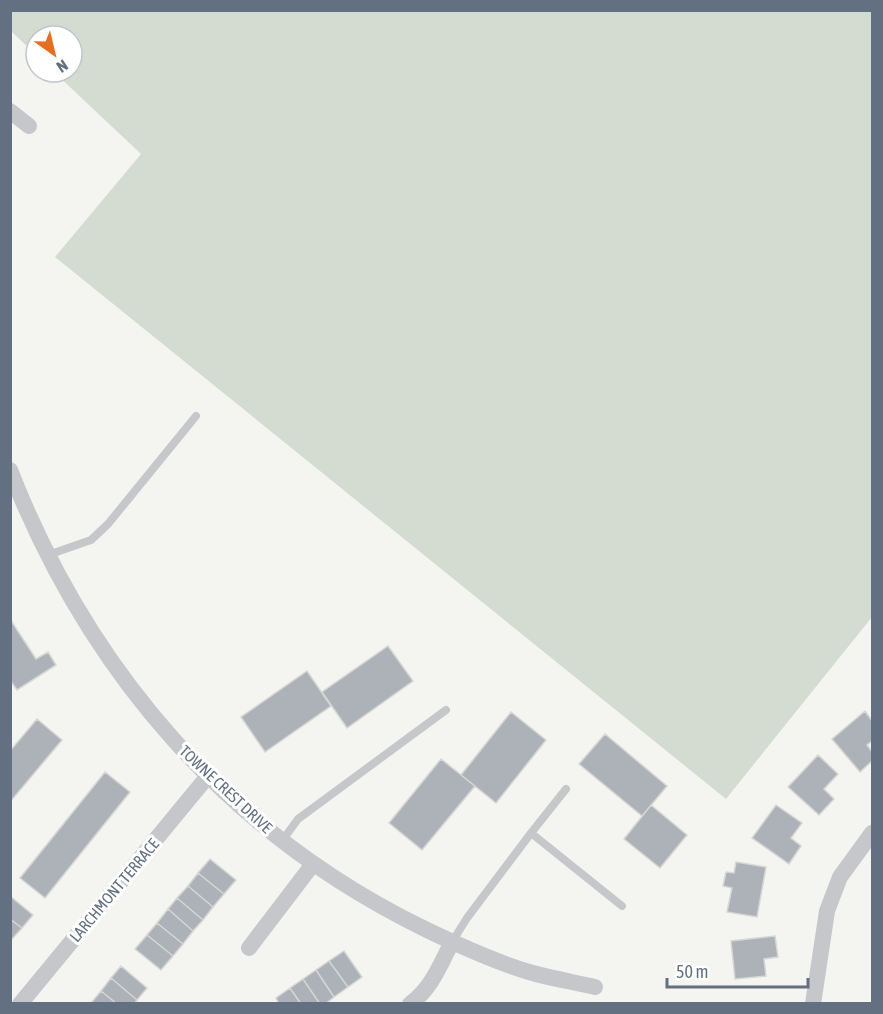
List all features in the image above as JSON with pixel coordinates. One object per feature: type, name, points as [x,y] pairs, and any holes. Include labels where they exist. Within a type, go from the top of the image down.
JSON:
[{"type":"street","points":[[10,111],[28,126]]},
{"type":"street","name":"TOWNE CREST DRIVE","points":[[10,470],[17,504],[101,647],[153,717],[208,776],[252,818],[313,864],[380,907],[452,942],[529,972],[595,987]]},
{"type":"street","name":"LARCHMONT TERRACE","points":[[20,1004],[208,776]]},
{"type":"street","points":[[813,1004],[827,911],[840,877],[873,833]]},
{"type":"street","points":[[249,948],[313,864]]},
{"type":"street","points":[[410,1004],[434,980],[452,942]]},
{"type":"lane","points":[[48,555],[91,540],[108,524],[196,416]]},
{"type":"lane","points":[[282,841],[298,819],[446,710]]},
{"type":"lane","points":[[452,942],[467,918],[566,789]]},
{"type":"lane","points":[[531,833],[622,906]]},
{"type":"shaded area","points":[[10,11],[872,11],[872,617],[726,799],[55,257],[141,154],[67,84],[84,84],[84,24],[24,24],[24,43],[11,31]]},
{"type":"building","points":[[10,619],[36,659],[48,652],[56,665],[17,690],[10,680]]},
{"type":"building","points":[[388,646],[413,681],[347,728],[322,692]]},
{"type":"building","points":[[307,671],[331,706],[265,752],[241,717]]},
{"type":"building","points":[[865,711],[872,721],[872,741],[867,745],[872,752],[872,761],[860,772],[832,739]]},
{"type":"building","points":[[511,712],[546,740],[496,803],[461,775]]},
{"type":"building","points":[[37,719],[62,740],[10,802],[10,751]]},
{"type":"building","points":[[605,734],[667,786],[642,816],[579,764]]},
{"type":"building","points":[[818,755],[838,774],[824,789],[834,799],[819,815],[788,787]]},
{"type":"building","points":[[441,759],[475,786],[422,850],[389,823]]},
{"type":"building","points":[[105,772],[130,792],[45,898],[20,878]]},
{"type":"building","points":[[651,805],[687,835],[660,868],[624,839]]},
{"type":"building","points":[[776,805],[802,823],[791,838],[801,846],[789,864],[752,838]]},
{"type":"building","points":[[210,859],[236,880],[224,894],[198,873]]},
{"type":"building","points":[[736,862],[766,867],[757,917],[727,912],[732,888],[723,886],[726,872],[734,873]]},
{"type":"building","points":[[198,873],[224,894],[213,907],[188,886]]},
{"type":"building","points":[[188,886],[213,907],[203,920],[177,898]]},
{"type":"building","points":[[10,896],[33,915],[22,928],[10,919]]},
{"type":"building","points":[[177,898],[203,920],[193,931],[168,909]]},
{"type":"building","points":[[168,909],[193,931],[183,944],[157,923]]},
{"type":"building","points":[[10,919],[22,928],[11,940],[10,940]]},
{"type":"building","points":[[157,923],[183,944],[173,956],[147,935]]},
{"type":"building","points":[[147,935],[173,956],[161,970],[135,949]]},
{"type":"building","points":[[775,936],[778,957],[764,959],[766,976],[735,979],[731,941]]},
{"type":"building","points":[[344,951],[362,977],[348,987],[329,961]]},
{"type":"building","points":[[329,961],[348,987],[334,997],[316,970]]},
{"type":"building","points":[[121,966],[147,988],[137,1000],[111,978]]},
{"type":"building","points":[[316,970],[334,997],[325,1004],[320,1004],[303,979]]},
{"type":"building","points":[[111,978],[137,1000],[134,1004],[117,1004],[101,991]]},
{"type":"building","points":[[303,979],[320,1004],[301,1004],[290,988]]},
{"type":"building","points":[[290,988],[301,1004],[279,1004],[276,998]]},
{"type":"building","points":[[101,991],[117,1004],[91,1003]]}]
